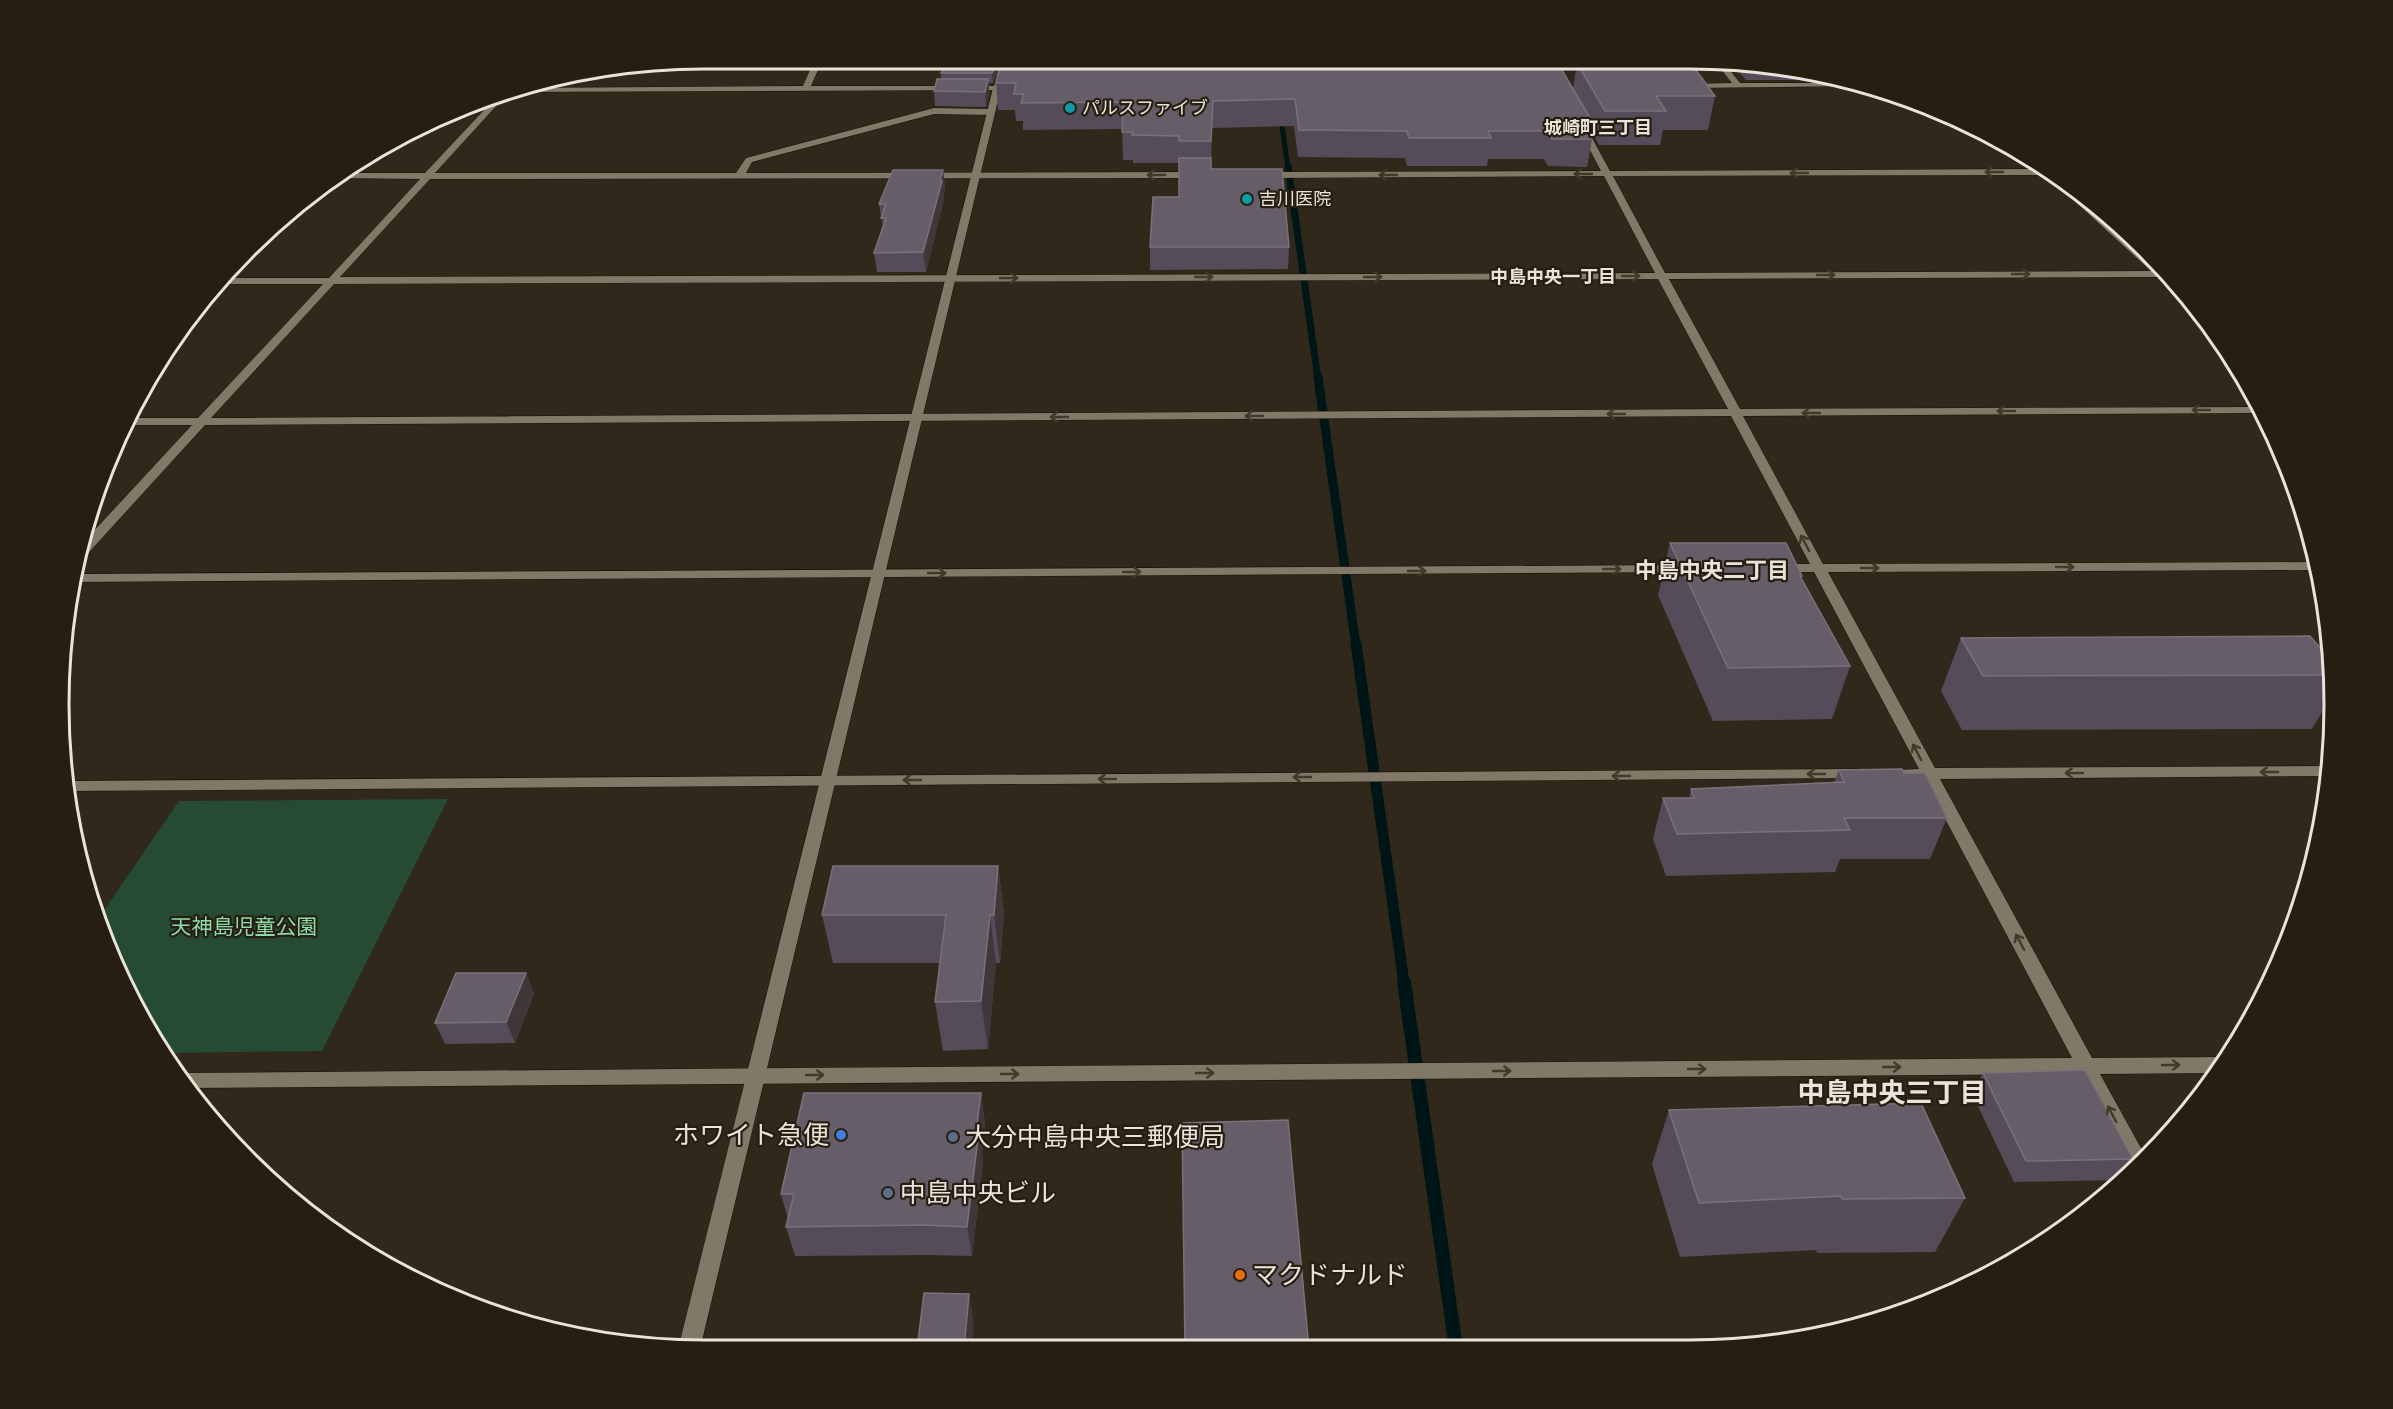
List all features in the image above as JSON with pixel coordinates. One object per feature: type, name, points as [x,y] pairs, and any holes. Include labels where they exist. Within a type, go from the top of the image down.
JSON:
[{"type":"street","points":[[806,89],[814,69]]},
{"type":"street","points":[[691,1340],[991,111],[997,88],[1006,69]]},
{"type":"street","points":[[1725,70],[1737,86]]},
{"type":"street","points":[[1678,86],[1829,85]]},
{"type":"street","points":[[545,90],[1020,88]]},
{"type":"street","points":[[90,542],[494,105]]},
{"type":"street","points":[[739,176],[749,160],[934,111],[991,111]]},
{"type":"street","points":[[1576,115],[2135,1157]]},
{"type":"street","points":[[1255,175],[2036,172]]},
{"type":"street","points":[[351,176],[1208,175]]},
{"type":"street","points":[[231,281],[2156,274]]},
{"type":"street","points":[[136,422],[2251,410]]},
{"type":"street","points":[[1760,568],[2308,566]]},
{"type":"street","points":[[82,578],[1701,569]]},
{"type":"street","points":[[1893,774],[2321,771]]},
{"type":"street","points":[[74,786],[1869,774]]},
{"type":"street","points":[[192,1080],[2212,1065]]},
{"type":"green space","name":"天神島児童公園","points":[[448,799],[322,1051],[173,1053],[154,1022],[117,948],[104,911],[179,801]]},
{"type":"building","points":[[944,69],[994,69],[992,73],[941,73]]},
{"type":"building","points":[[1000,69],[1561,69],[1590,118],[1581,118],[1592,139],[1552,139],[1548,131],[1488,131],[1491,138],[1409,138],[1407,131],[1299,130],[1295,99],[1213,101],[1211,141],[1179,141],[1179,136],[1132,135],[1133,132],[1122,132],[1123,102],[1021,103],[1024,94],[1014,94],[1016,83],[996,83]]},
{"type":"building","points":[[1580,69],[1695,69],[1715,96],[1656,96],[1666,111],[1605,111]]},
{"type":"building","points":[[937,79],[988,79],[985,92],[934,91]]},
{"type":"building","points":[[1179,158],[1211,158],[1211,169],[1282,169],[1289,247],[1150,247],[1153,197],[1179,197]]},
{"type":"building","points":[[893,170],[943,170],[923,252],[874,253],[886,218],[881,218],[886,204],[879,204]]},
{"type":"building","points":[[1670,543],[1786,543],[1802,576],[1800,576],[1850,666],[1728,668]]},
{"type":"building","points":[[2310,636],[2322,649],[2323,675],[1983,676],[1961,638]]},
{"type":"building","points":[[1902,769],[1904,773],[1925,773],[1947,818],[1844,818],[1850,830],[1677,834],[1663,798],[1694,798],[1691,789],[1844,782],[1839,770]]},
{"type":"building","points":[[833,866],[998,866],[994,915],[990,915],[981,1001],[935,1002],[946,915],[822,915]]},
{"type":"building","points":[[456,973],[526,973],[506,1022],[435,1023]]},
{"type":"building","points":[[2085,1070],[2133,1159],[2026,1161],[1983,1073]]},
{"type":"building","name":"中島中央ビル","points":[[804,1093],[981,1093],[976,1131],[979,1131],[967,1227],[923,1225],[786,1227],[794,1194],[781,1194]]},
{"type":"building","points":[[1921,1103],[1965,1198],[1842,1199],[1841,1196],[1699,1203],[1669,1110]]},
{"type":"building","name":"マクドナルド","points":[[1288,1120],[1308,1340],[1185,1340],[1182,1123]]},
{"type":"building","points":[[924,1293],[969,1294],[965,1340],[918,1340]]},
{"type":"waterway","points":[[1280,112],[1288,168]]},
{"type":"waterway","points":[[1288,166],[1318,379]]},
{"type":"waterway","points":[[1318,377],[1356,646]]},
{"type":"waterway","points":[[1356,644],[1404,983]]},
{"type":"waterway","points":[[1404,982],[1455,1340]]},
{"type":"place","name":"パルスファイブ","points":[[1070,108]]},
{"type":"place","name":"吉川医院","points":[[1247,199]]},
{"type":"place","name":"ホワイト急便","points":[[841,1135]]},
{"type":"place","name":"大分中島中央三郵便局","points":[[953,1137]]},
{"type":"place","name":"中島中央ビル","points":[[888,1193]]},
{"type":"place","name":"マクドナルド","points":[[1240,1275]]},
{"type":"district","name":"城崎町三丁目","points":[[1598,128]]},
{"type":"district","name":"中島中央一丁目","points":[[1553,277]]},
{"type":"district","name":"中島中央二丁目","points":[[1712,570]]},
{"type":"district","name":"中島中央三丁目","points":[[1892,1093]]}]
